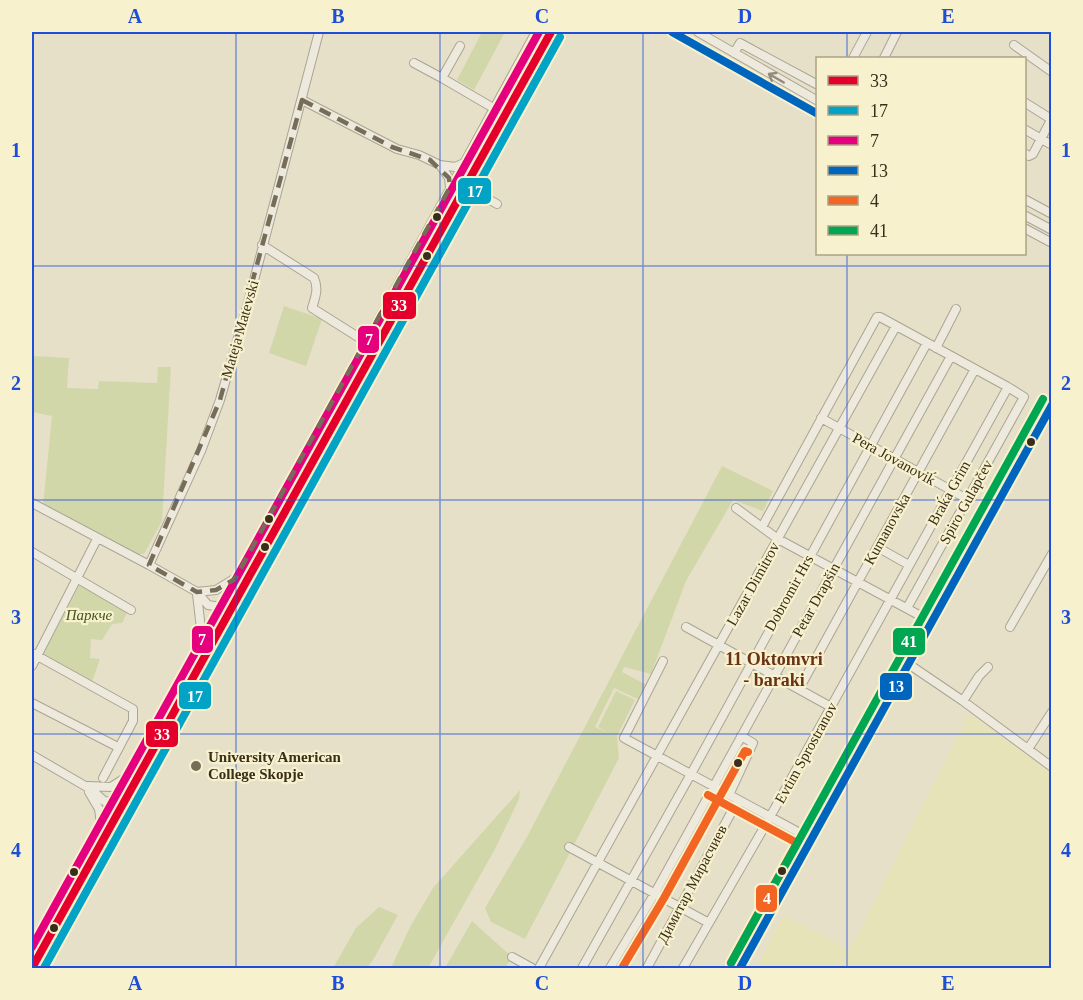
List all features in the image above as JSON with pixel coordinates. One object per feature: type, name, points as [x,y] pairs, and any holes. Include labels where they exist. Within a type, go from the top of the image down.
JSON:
[{"type":"street","name":"Mateja Matevski","points":[[149,565],[212,425],[243,318],[319,32]]},
{"type":"street","points":[[32,945],[128,777],[536,32]]},
{"type":"street","points":[[32,969],[551,32]]},
{"type":"street","points":[[672,32],[816,113]]},
{"type":"street","points":[[698,32],[816,100]]},
{"type":"street","points":[[854,57],[867,32]]},
{"type":"street","points":[[884,57],[897,32]]},
{"type":"street","points":[[734,53],[740,43],[816,84]]},
{"type":"street","points":[[1014,45],[1052,72]]},
{"type":"street","points":[[442,78],[460,46]]},
{"type":"street","points":[[414,63],[495,109]]},
{"type":"street","points":[[302,100],[392,147],[419,155],[440,165],[455,167],[465,162]]},
{"type":"street","points":[[1026,103],[1051,119],[1033,154],[1029,156],[1026,154]]},
{"type":"street","points":[[1026,130],[1052,145]]},
{"type":"street","points":[[440,165],[449,178],[450,188]]},
{"type":"street","points":[[465,186],[498,204]]},
{"type":"street","points":[[1026,200],[1052,214]]},
{"type":"street","points":[[1026,216],[1052,230]]},
{"type":"street","points":[[1026,229],[1052,243]]},
{"type":"street","points":[[262,245],[314,278],[317,293],[312,308],[366,342]]},
{"type":"street","points":[[936,348],[956,309]]},
{"type":"street","points":[[762,527],[877,317],[1008,387]]},
{"type":"street","name":"Lazar Dimitrov","points":[[539,969],[896,326]]},
{"type":"street","name":"Dobromir Hrs","points":[[582,969],[927,343]]},
{"type":"street","name":"Petar Drapšin","points":[[610,969],[655,893],[951,356]]},
{"type":"street","name":"Kumanovska","points":[[799,689],[975,369]]},
{"type":"street","name":"Spiro Gulapčev","points":[[907,608],[1024,397],[1008,387]]},
{"type":"street","name":"Braḱa Grim","points":[[890,599],[1008,387]]},
{"type":"street","points":[[740,969],[930,621],[1052,404]]},
{"type":"street","points":[[1044,417],[1052,413]]},
{"type":"street","name":"Pera Jovanoviḱ","points":[[821,418],[967,499]]},
{"type":"street","points":[[32,503],[197,592],[208,605],[220,606],[230,612]]},
{"type":"street","points":[[736,508],[778,539],[930,621]]},
{"type":"street","points":[[32,666],[34,654],[78,579],[97,539]]},
{"type":"street","points":[[877,548],[909,565]]},
{"type":"street","points":[[32,552],[131,610]]},
{"type":"street","points":[[1010,627],[1052,554]]},
{"type":"street","points":[[197,592],[216,590],[235,579]]},
{"type":"street","points":[[197,592],[202,639]]},
{"type":"street","name":"Evtim Sprostranov","points":[[683,969],[890,599]]},
{"type":"street","points":[[686,627],[831,707]]},
{"type":"street","points":[[34,654],[133,710],[133,721],[103,778]]},
{"type":"street","points":[[663,661],[624,738],[811,839]]},
{"type":"street","points":[[907,663],[1052,767]]},
{"type":"street","points":[[963,701],[979,676],[988,667]]},
{"type":"street","points":[[32,703],[114,745]]},
{"type":"street","points":[[1028,749],[1052,712]]},
{"type":"street","points":[[729,795],[753,743],[741,736]]},
{"type":"street","points":[[32,755],[123,806]]},
{"type":"street","points":[[84,785],[111,787],[128,777]]},
{"type":"street","points":[[84,785],[99,809],[101,824]]},
{"type":"street","name":"Димитар Мирасчиев","points":[[647,969],[738,800]]},
{"type":"street","points":[[569,847],[709,923]]},
{"type":"street","points":[[512,957],[532,969]]},
{"type":"highlighted area","points":[[302,100],[392,147],[430,160],[449,178],[450,187],[235,579],[216,590],[197,592],[149,565],[220,400]]},
{"type":"shaded area","points":[[969,714],[1051,772],[1051,968],[756,968],[784,915],[850,950]]},
{"type":"green space","points":[[482,32],[505,32],[474,90],[457,80]]},
{"type":"green space","points":[[284,306],[322,319],[306,366],[269,353]]},
{"type":"green space","points":[[32,356],[69,358],[67,388],[98,389],[99,381],[157,383],[158,367],[171,367],[162,521],[144,554],[136,554],[43,505],[52,416],[32,412]]},
{"type":"green space","points":[[722,466],[773,491],[763,511],[733,500],[686,581],[651,674],[624,667],[622,672],[647,685],[640,700],[614,688],[595,727],[607,732],[598,727],[616,691],[635,700],[617,736],[619,758],[525,939],[491,922],[485,908],[528,835]]},
{"type":"green space","name":"Паркче","points":[[80,584],[128,611],[122,623],[112,624],[102,640],[91,639],[90,658],[100,659],[92,682],[43,655]]},
{"type":"green space","points":[[520,790],[519,799],[495,849],[428,968],[391,968],[410,927],[433,888]]},
{"type":"green space","points":[[379,907],[398,915],[367,968],[333,968],[356,928]]},
{"type":"green space","points":[[472,921],[512,957],[505,968],[445,968]]},
{"type":"transit line","name":"7","points":[[32,947],[539,32]]},
{"type":"transit line","name":"33","points":[[32,968],[551,32]]},
{"type":"transit line","name":"13","points":[[672,32],[816,113]]},
{"type":"transit line","name":"17","points":[[44,968],[560,37]]},
{"type":"transit line","name":"41","points":[[731,963],[1043,399]]},
{"type":"transit line","name":"13","points":[[740,968],[1052,405]]},
{"type":"transit line","name":"4","points":[[622,968],[664,898],[745,751],[748,752]]},
{"type":"transit line","name":"4","points":[[708,795],[797,843],[731,963]]},
{"type":"place","name":"University American College Skopje","points":[[196,766]]},
{"type":"district","name":"11 Oktomvri - baraki","points":[[774,669]]}]
